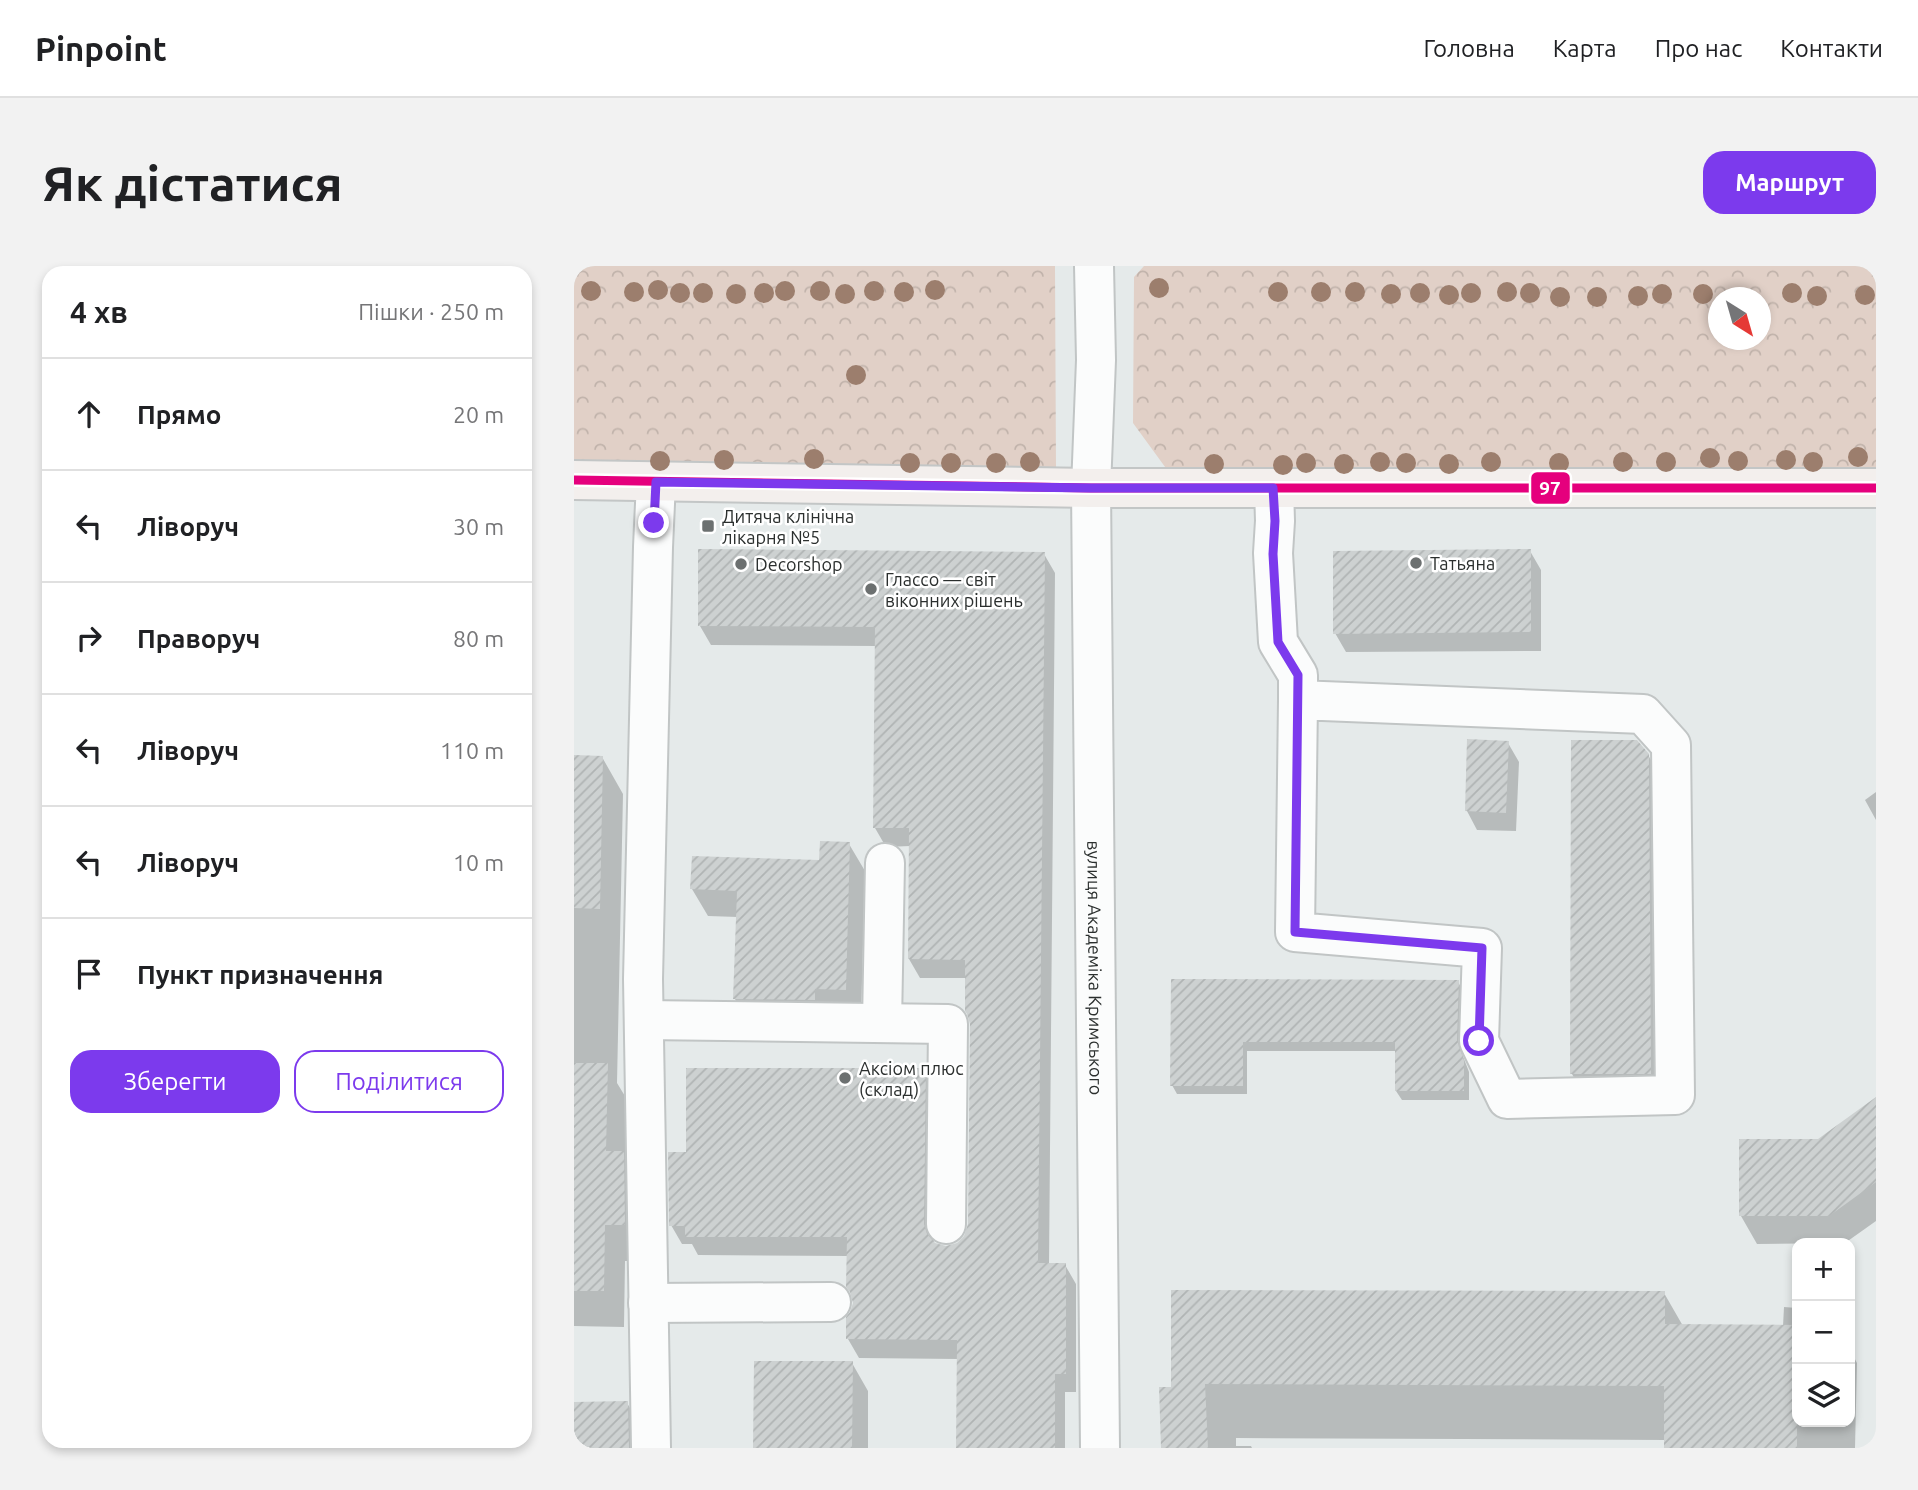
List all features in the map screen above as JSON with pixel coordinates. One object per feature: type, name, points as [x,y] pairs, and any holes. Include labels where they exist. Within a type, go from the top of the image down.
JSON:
[{"type":"main road","points":[[574,480],[1091,488],[1876,488]]},
{"type":"street","name":"вулиця Академіка Кримського","points":[[1094,266],[1096,360],[1091,488],[1100,1448]]},
{"type":"street","points":[[651,1448],[644,1020],[656,482]]},
{"type":"street","points":[[1273,488],[1273,554],[1278,642],[1298,675],[1295,932],[1482,948],[1479,1041],[1507,1099],[1675,1095],[1671,745],[1643,714],[1298,700]]},
{"type":"street","points":[[883,1024],[885,863]]},
{"type":"street","points":[[644,1020],[948,1024],[946,1224]]},
{"type":"street","points":[[648,1303],[831,1302]]},
{"type":"green space","points":[[574,266],[1055,266],[1056,469],[574,465]]},
{"type":"green space","points":[[1144,266],[1876,266],[1876,469],[1168,471],[1133,423],[1134,277]]},
{"type":"building","points":[[698,549],[1045,552],[1038,1263],[1066,1263],[1066,1374],[1055,1374],[1055,1448],[956,1448],[957,1340],[846,1339],[846,1317],[853,1303],[846,1287],[847,1237],[685,1237],[685,1226],[669,1226],[668,1152],[686,1152],[686,1068],[926,1068],[924,1224],[927,1234],[935,1243],[946,1246],[957,1243],[964,1236],[968,1224],[970,1024],[965,1011],[965,960],[908,959],[909,828],[873,828],[875,627],[698,626]]},
{"type":"building","points":[[1531,549],[1531,632],[1333,634],[1333,551]]},
{"type":"building","points":[[1467,739],[1509,741],[1506,813],[1465,811]]},
{"type":"building","points":[[1571,740],[1637,740],[1649,754],[1651,1074],[1570,1074]]},
{"type":"building","points":[[574,755],[603,756],[600,909],[574,908]]},
{"type":"building","points":[[820,841],[850,842],[846,990],[815,989],[815,1000],[733,999],[737,891],[690,889],[692,856],[819,860]]},
{"type":"building","points":[[1171,979],[1459,980],[1457,1040],[1464,1061],[1464,1091],[1395,1091],[1395,1042],[1243,1042],[1243,1086],[1170,1086]]},
{"type":"building","points":[[574,1063],[608,1063],[606,1151],[624,1151],[625,1225],[605,1225],[604,1291],[574,1291]]},
{"type":"building","points":[[1876,1097],[1876,1182],[1829,1216],[1739,1216],[1739,1139],[1818,1139]]},
{"type":"building","points":[[1171,1290],[1665,1291],[1665,1324],[1792,1325],[1792,1427],[1797,1427],[1797,1448],[1664,1448],[1664,1386],[1205,1384],[1208,1448],[1161,1448],[1159,1387],[1171,1387]]},
{"type":"building","points":[[754,1361],[853,1361],[852,1448],[753,1448]]},
{"type":"building","points":[[628,1401],[629,1448],[574,1448],[574,1402]]},
{"type":"transit line","name":"97","points":[[574,480],[1091,488],[1876,488]]},
{"type":"place","name":"Дитяча клінічна лікарня №5","points":[[708,526]]},
{"type":"place","name":"Татьяна","points":[[1416,563]]},
{"type":"place","name":"Decorshop","points":[[741,564]]},
{"type":"place","name":"Глассо — світ віконних рішень","points":[[871,589]]},
{"type":"place","name":"Аксіом плюс (склад)","points":[[845,1078]]},
{"type":"route","points":[[654,523],[656,482],[1273,488],[1273,554],[1278,642],[1298,675],[1295,932],[1482,948],[1479,1041]]}]
